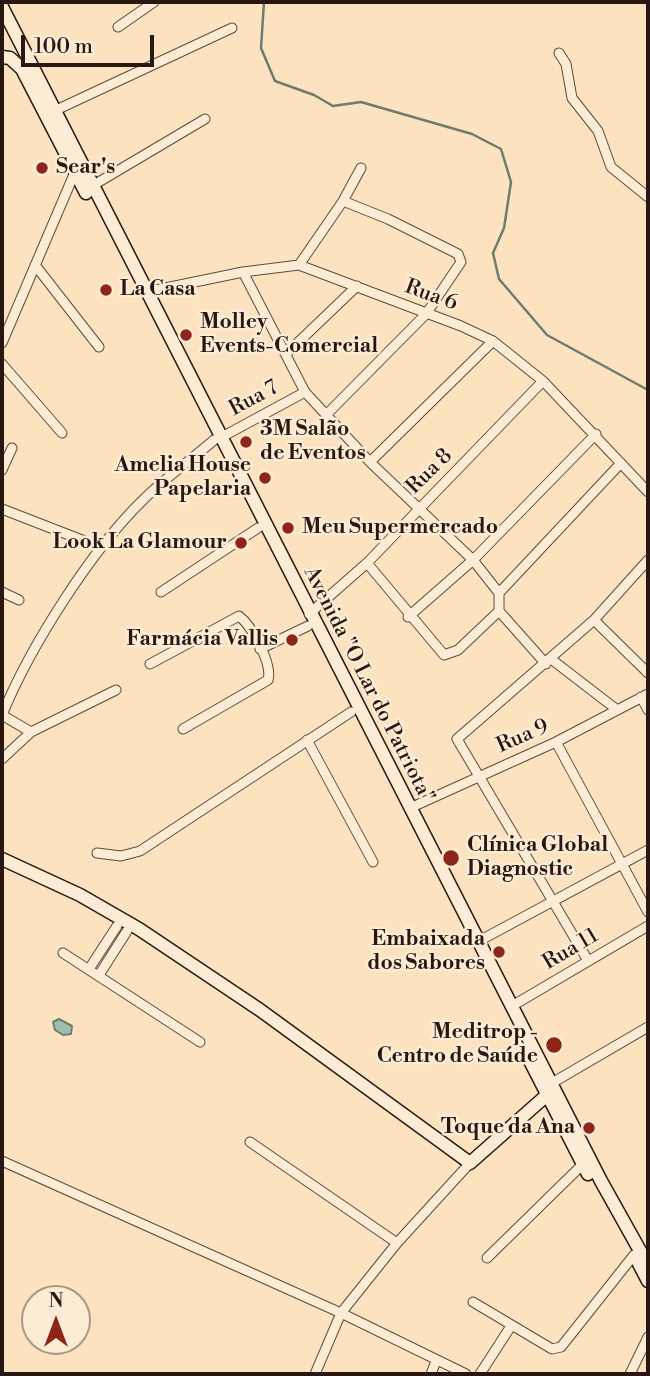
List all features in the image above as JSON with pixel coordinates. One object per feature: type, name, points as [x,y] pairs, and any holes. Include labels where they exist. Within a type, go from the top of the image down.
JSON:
[{"type":"main road","points":[[11,2],[17,36]]},
{"type":"main road","name":"Avenida \"O Lar do Patriota\"","points":[[2,8],[146,292],[258,528],[479,941],[512,1006],[583,1164],[648,1281]]},
{"type":"main road","name":"Avenida \"O Lar do Patriota\"","points":[[2,57],[10,58],[22,69],[217,439],[309,620],[351,712],[549,1089],[648,1265]]},
{"type":"main road","points":[[2,859],[80,895],[260,1010],[470,1163],[549,1089]]},
{"type":"street","points":[[118,27],[154,2]]},
{"type":"street","points":[[54,111],[232,29]]},
{"type":"street","points":[[559,53],[566,64],[572,97],[598,131],[611,167],[648,197]]},
{"type":"street","points":[[92,186],[205,119]]},
{"type":"street","points":[[299,265],[343,201],[361,168]]},
{"type":"street","points":[[2,343],[75,172]]},
{"type":"street","points":[[326,415],[426,314],[461,257],[388,219],[343,201]]},
{"type":"street","points":[[35,265],[99,347]]},
{"type":"street","name":"Rua 6","points":[[146,292],[243,272],[299,265],[357,286],[493,341],[543,382],[621,463],[646,484]]},
{"type":"street","points":[[243,272],[305,392],[370,463],[472,560],[499,593],[499,611],[548,661],[616,709]]},
{"type":"street","points":[[286,354],[357,286]]},
{"type":"street","points":[[370,463],[493,341]]},
{"type":"street","points":[[2,364],[62,433]]},
{"type":"street","name":"Rua 8","points":[[260,649],[309,620],[543,382]]},
{"type":"street","name":"Rua 7","points":[[2,715],[36,645],[118,526],[145,498],[217,439],[305,392]]},
{"type":"street","points":[[408,617],[472,560],[596,435]]},
{"type":"street","points":[[2,470],[12,449]]},
{"type":"street","points":[[499,593],[621,463]]},
{"type":"street","points":[[2,509],[87,542]]},
{"type":"street","points":[[161,592],[258,528]]},
{"type":"street","points":[[587,959],[480,774],[458,742],[458,735],[594,620],[648,560]]},
{"type":"street","points":[[367,562],[439,653],[448,655],[499,611]]},
{"type":"street","points":[[2,592],[19,600]]},
{"type":"street","points":[[150,664],[239,616],[260,649],[269,671],[268,680],[183,729]]},
{"type":"street","points":[[594,620],[648,673]]},
{"type":"street","points":[[2,759],[31,732],[116,690]]},
{"type":"street","points":[[644,695],[648,710]]},
{"type":"street","name":"Rua 9","points":[[410,808],[480,774],[556,742],[644,695]]},
{"type":"street","points":[[97,853],[121,856],[140,851],[351,712]]},
{"type":"street","points":[[2,715],[31,732]]},
{"type":"street","points":[[307,740],[373,862]]},
{"type":"street","points":[[556,742],[648,912]]},
{"type":"street","points":[[479,941],[648,850]]},
{"type":"street","points":[[89,969],[117,926]]},
{"type":"street","name":"Rua 11","points":[[512,1006],[587,959],[648,926]]},
{"type":"street","points":[[99,975],[133,930]]},
{"type":"street","points":[[63,953],[201,1042]]},
{"type":"street","points":[[549,1089],[648,1027]]},
{"type":"street","points":[[250,1142],[397,1243]]},
{"type":"street","points":[[2,1161],[341,1313],[466,1374]]},
{"type":"street","points":[[315,1374],[341,1313],[397,1243],[470,1163]]},
{"type":"street","points":[[487,1258],[583,1164]]},
{"type":"street","points":[[473,1302],[552,1349],[561,1347],[634,1255]]},
{"type":"street","points":[[481,1374],[511,1326]]},
{"type":"street","points":[[630,1374],[648,1337]]},
{"type":"street","points":[[430,1374],[436,1361]]},
{"type":"shaded area","points":[[59,1019],[72,1026],[71,1034],[63,1035],[55,1030],[53,1022]]},
{"type":"waterway","points":[[264,2],[261,48],[275,81],[314,95],[333,106],[361,102],[472,134],[501,149],[511,182],[504,228],[493,253],[499,279],[547,335],[648,390]]},
{"type":"place","name":"Sear's","points":[[42,168]]},
{"type":"place","name":"La Casa","points":[[106,290]]},
{"type":"place","name":"Molley Events-Comercial","points":[[186,335]]},
{"type":"place","name":"3M Salão de Eventos","points":[[246,442]]},
{"type":"place","name":"Amelia House Papelaria","points":[[265,478]]},
{"type":"place","name":"Meu Supermercado","points":[[288,528]]},
{"type":"place","name":"Look La Glamour","points":[[241,543]]},
{"type":"place","name":"Farmácia Vallis","points":[[292,640]]},
{"type":"place","name":"Clínica Global Diagnostic","points":[[451,858]]},
{"type":"place","name":"Embaixada dos Sabores","points":[[499,952]]},
{"type":"place","name":"Meditrop - Centro de Saúde","points":[[554,1045]]},
{"type":"place","name":"Toque da Ana","points":[[589,1128]]}]
